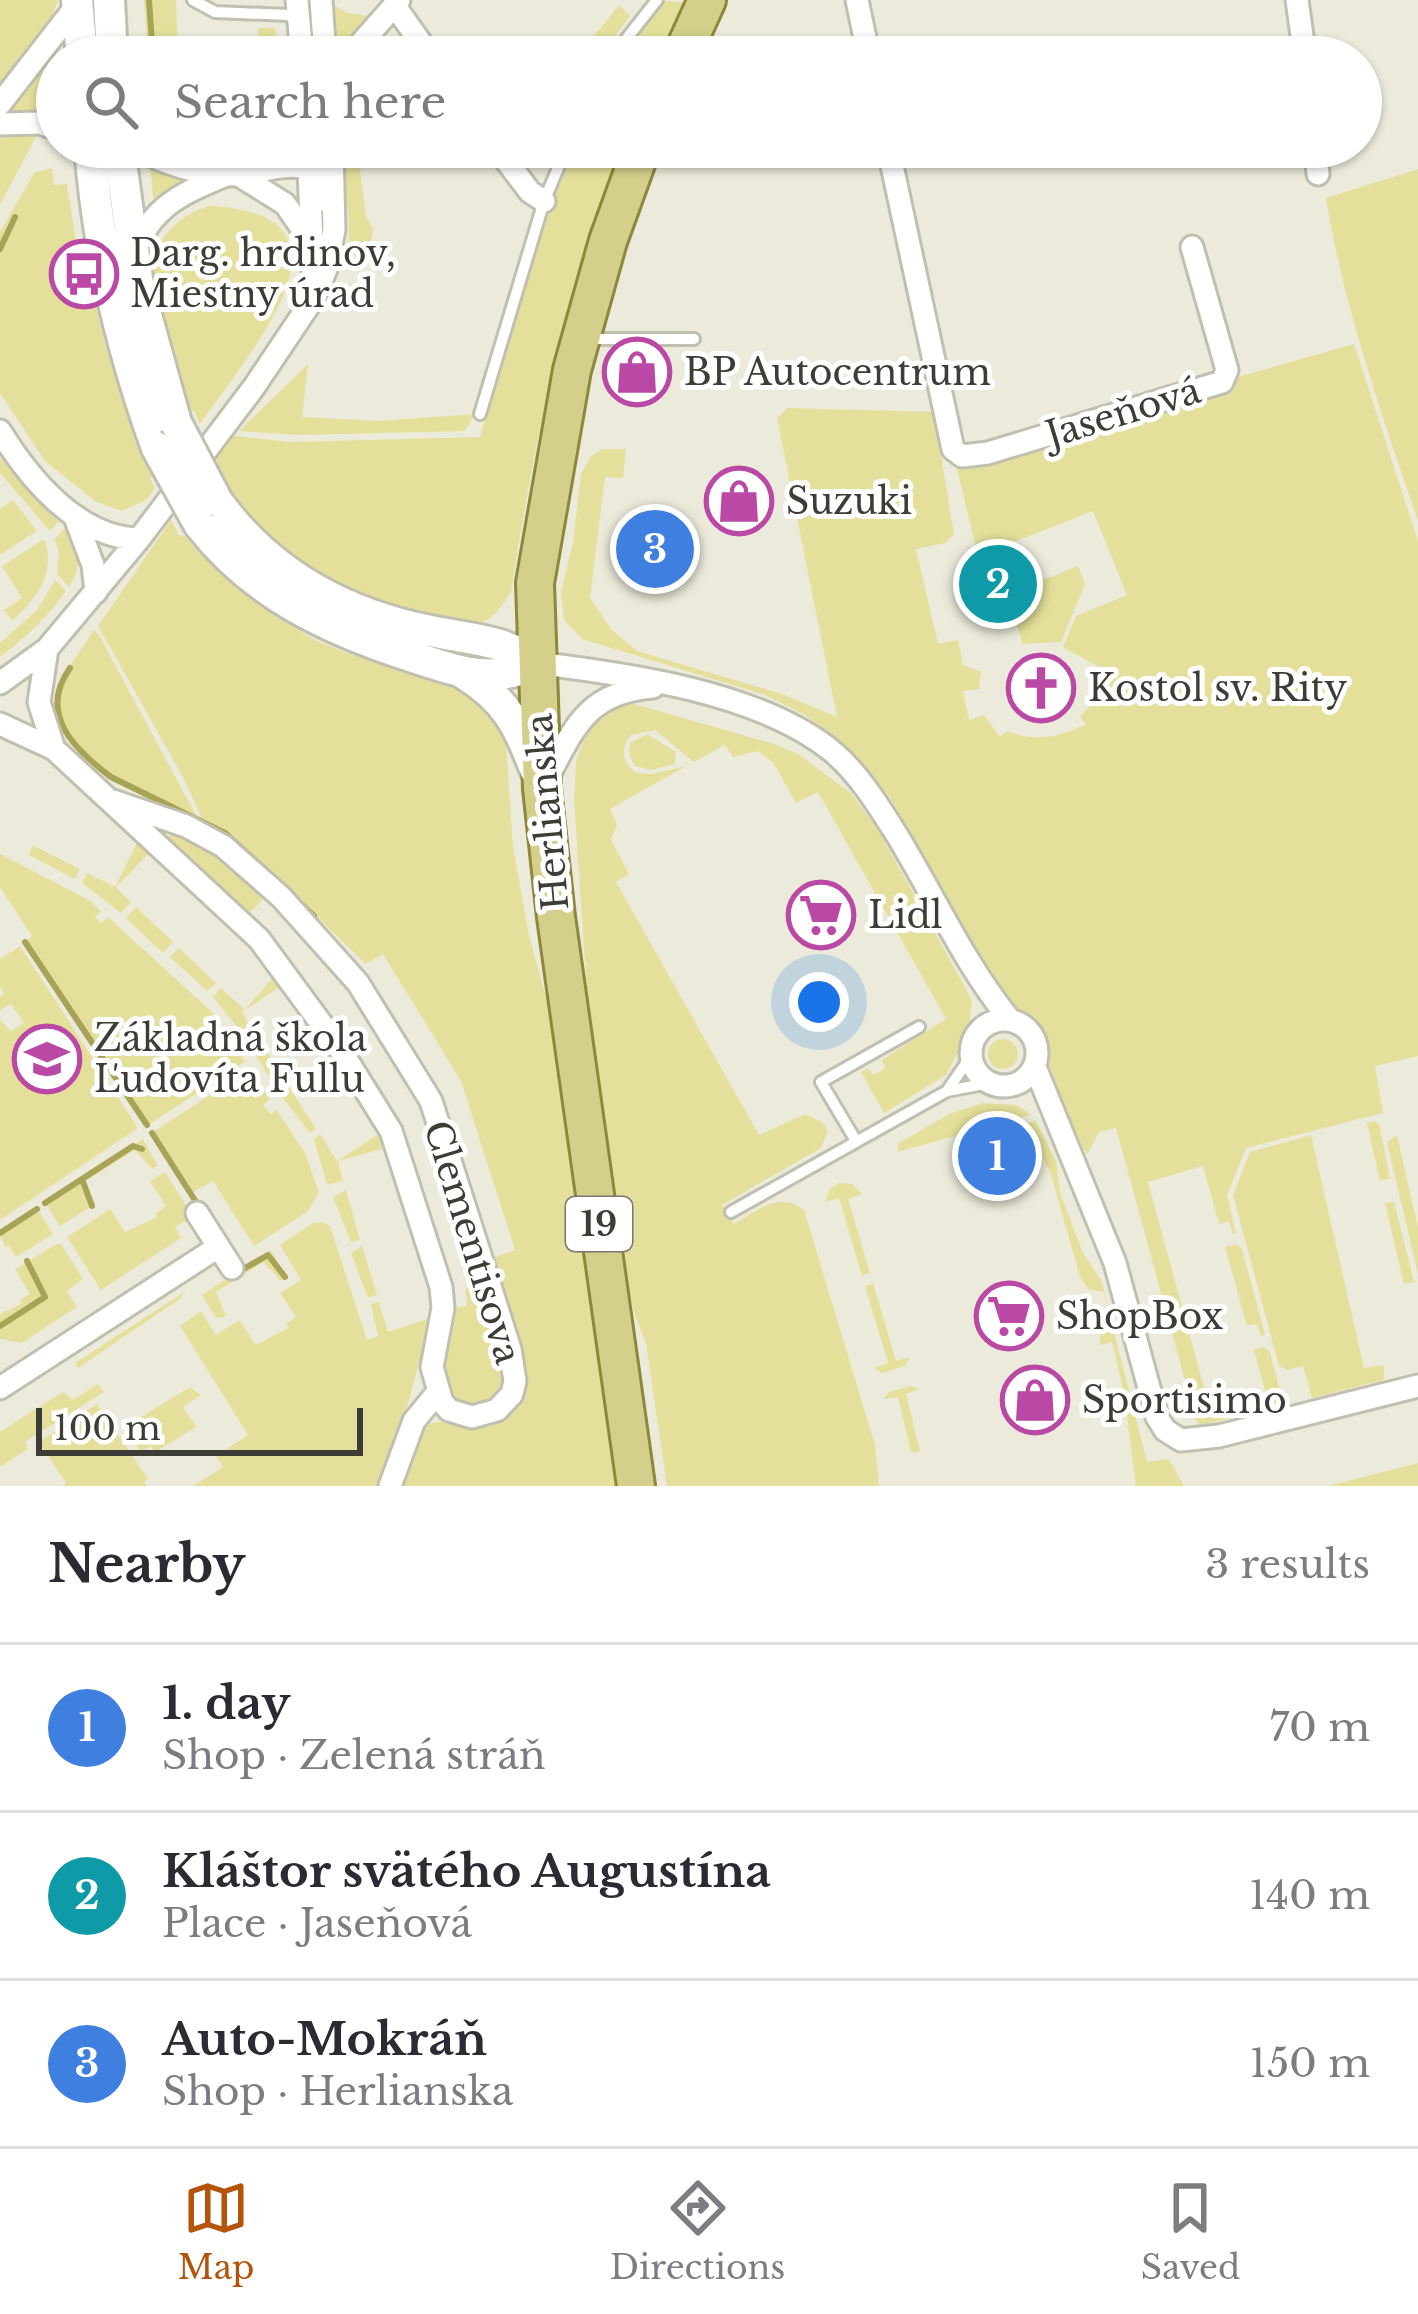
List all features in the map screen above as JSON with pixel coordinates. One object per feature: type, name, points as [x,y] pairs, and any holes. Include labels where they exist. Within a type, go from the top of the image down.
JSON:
[{"type":"main road","points":[[691,36],[707,0]]},
{"type":"main road","name":"Herlianska","points":[[634,168],[580,339],[548,496],[536,583],[536,663],[542,788],[556,917],[636,1486]]},
{"type":"street","points":[[321,0],[324,36]]},
{"type":"street","points":[[857,0],[865,36]]},
{"type":"street","points":[[1297,0],[1302,36]]},
{"type":"street","points":[[84,36],[88,2]]},
{"type":"street","points":[[88,2],[103,36]]},
{"type":"street","points":[[59,36],[88,2]]},
{"type":"street","points":[[368,36],[396,3],[417,36]]},
{"type":"street","points":[[0,104],[36,62]]},
{"type":"street","points":[[0,124],[36,123]]},
{"type":"street","points":[[92,168],[118,326],[208,513],[220,552],[297,610],[350,636],[463,674],[491,690],[510,712],[542,788]]},
{"type":"street","points":[[121,168],[132,257],[167,435]]},
{"type":"street","points":[[190,168],[232,175],[285,204],[312,243]]},
{"type":"street","points":[[132,257],[146,226],[162,206],[256,168]]},
{"type":"street","points":[[302,168],[315,296]]},
{"type":"street","points":[[313,168],[320,178],[324,244],[315,296]]},
{"type":"street","points":[[0,683],[47,649],[96,592],[254,387],[315,296],[334,230],[333,168]]},
{"type":"street","points":[[512,168],[530,192],[544,201]]},
{"type":"street","name":"Jaseňová","points":[[893,168],[956,454],[988,453],[1222,382],[1227,370],[1192,247]]},
{"type":"street","points":[[1317,168],[1318,174]]},
{"type":"street","points":[[0,431],[75,519],[93,565],[96,592]]},
{"type":"street","points":[[208,513],[239,531],[276,567],[328,598],[380,620],[509,646],[536,663],[670,686],[787,724],[816,739],[839,758],[897,835],[974,972],[1010,1020]]},
{"type":"street","points":[[75,519],[107,536],[139,539]]},
{"type":"street","points":[[467,637],[509,621],[536,583]]},
{"type":"street","points":[[47,649],[39,702],[53,749]]},
{"type":"street","points":[[463,674],[503,675],[536,663]]},
{"type":"street","points":[[542,788],[576,726],[595,704],[635,688],[670,686]]},
{"type":"street","name":"Clementisova","points":[[2,720],[53,749],[113,801],[259,940],[299,989],[391,1131],[441,1287],[443,1308],[432,1367],[437,1394],[459,1415],[485,1416],[512,1394],[514,1368],[451,1156],[415,1072],[335,954],[237,856],[186,826],[113,801]]},
{"type":"street","points":[[974,972],[981,1028],[970,1056],[980,1076],[1057,1117]]},
{"type":"street","points":[[981,1028],[1010,1020],[1034,1038],[1035,1066],[1115,1263],[1151,1402],[1161,1425],[1171,1434],[1187,1441],[1219,1436],[1418,1387]]},
{"type":"street","points":[[1000,1084],[1021,1082],[1035,1066]]},
{"type":"street","points":[[197,1213],[232,1268]]},
{"type":"street","points":[[2,1382],[218,1247]]},
{"type":"street","points":[[390,1486],[414,1421],[437,1394]]},
{"type":"lane","points":[[193,0],[215,12],[251,16],[297,9]]},
{"type":"lane","points":[[629,36],[657,0]]},
{"type":"lane","points":[[480,414],[558,168]]},
{"type":"lane","points":[[580,339],[694,339]]},
{"type":"lane","points":[[856,1142],[821,1082],[919,1027]]},
{"type":"lane","points":[[947,1091],[970,1056]]},
{"type":"lane","points":[[731,1212],[947,1091],[1000,1084]]},
{"type":"shaded area","points":[[0,0],[58,0],[47,30],[36,36],[36,44],[0,89]]},
{"type":"shaded area","points":[[144,0],[176,0],[177,36],[147,36]]},
{"type":"shaded area","points":[[662,0],[686,3],[671,36],[634,36]]},
{"type":"shaded area","points":[[330,3],[347,13],[371,16],[353,36],[333,36]]},
{"type":"shaded area","points":[[619,5],[630,16],[615,36],[594,36]]},
{"type":"shaded area","points":[[258,28],[275,28],[276,36],[258,36]]},
{"type":"shaded area","points":[[36,78],[36,117],[0,116]]},
{"type":"shaded area","points":[[36,131],[36,137],[0,205],[0,138]]},
{"type":"shaded area","points":[[52,168],[54,185],[67,184],[81,274],[88,273],[106,348],[154,476],[150,479],[155,488],[146,500],[122,511],[95,501],[45,461],[0,393],[0,232],[34,173]]},
{"type":"shaded area","points":[[150,168],[183,174],[187,181],[154,206]]},
{"type":"shaded area","points":[[343,168],[360,168],[366,217],[373,229],[368,260],[348,256]]},
{"type":"shaded area","points":[[565,168],[615,168],[554,366],[511,592],[489,619],[470,626],[437,623],[318,581],[276,550],[220,482],[214,452],[234,436],[291,442],[480,437],[521,294]]},
{"type":"shaded area","points":[[1418,169],[1418,521],[1354,321],[1326,198]]},
{"type":"shaded area","points":[[210,206],[259,215],[285,234],[292,261],[284,293],[267,328],[200,424],[194,411],[188,413],[147,265],[172,228]]},
{"type":"shaded area","points":[[1354,344],[1418,541],[1418,1056],[1375,1066],[1383,1113],[1246,1148],[1227,1195],[1236,1233],[1229,1221],[1219,1224],[1203,1166],[1148,1182],[1211,1413],[1230,1409],[1230,1418],[1202,1425],[1196,1421],[1116,1128],[1099,1132],[1087,1155],[1048,1081],[1038,1033],[1002,1000],[890,798],[855,755],[805,715],[765,695],[582,639],[564,620],[561,593],[581,474],[591,456],[603,449],[626,449],[623,478],[605,477],[590,598],[611,629],[637,651],[782,694],[837,717],[777,418],[787,408],[934,412],[954,534],[945,543],[916,549],[938,644],[958,640],[963,665],[981,672],[979,689],[963,691],[969,720],[984,715],[1000,737],[1007,731],[1037,737],[1066,733],[1086,724],[1080,717],[1108,672],[1063,647],[1076,616],[1127,595],[1093,511],[978,556],[957,469],[1229,390],[1238,377]]},
{"type":"shaded area","points":[[308,364],[302,417],[378,421],[475,414],[465,431],[299,435],[239,431]]},
{"type":"shaded area","points":[[0,458],[59,521],[50,531],[0,473]]},
{"type":"shaded area","points":[[13,500],[37,531],[0,555],[0,509]]},
{"type":"shaded area","points":[[171,520],[180,537],[184,535],[275,616],[347,653],[480,697],[505,729],[513,846],[529,935],[555,1031],[618,1486],[398,1486],[411,1446],[425,1427],[445,1422],[480,1428],[505,1419],[519,1403],[522,1356],[490,1259],[515,1250],[461,1081],[383,954],[366,964],[237,840],[202,819],[98,626]]},
{"type":"shaded area","points":[[65,528],[78,557],[69,587],[57,574],[59,550],[54,540]]},
{"type":"shaded area","points":[[44,539],[46,574],[29,604],[12,621],[4,610],[22,598],[2,566]]},
{"type":"shaded area","points":[[1078,566],[1085,584],[1061,642],[1022,644],[1010,593]]},
{"type":"shaded area","points":[[55,580],[66,591],[36,627],[0,657],[0,643],[37,610]]},
{"type":"shaded area","points":[[94,630],[197,817],[102,769],[65,732],[57,710],[61,685]]},
{"type":"shaded area","points":[[631,703],[774,744],[798,754],[851,793],[877,828],[972,1000],[969,1030],[946,1075],[884,1113],[861,1072],[868,1068],[873,1075],[885,1068],[882,1060],[946,1019],[818,792],[796,803],[773,762],[758,751],[733,757],[725,745],[694,762],[655,730],[631,735],[624,755],[636,773],[686,766],[610,809],[617,824],[611,840],[629,874],[616,882],[759,1135],[805,1114],[822,1122],[828,1131],[821,1148],[722,1205],[734,1224],[777,1202],[804,1210],[875,1445],[879,1486],[667,1486],[646,1344],[620,1250],[590,1033],[574,802],[576,761],[588,728],[601,713]]},
{"type":"shaded area","points":[[647,734],[676,752],[675,764],[651,770],[635,766],[630,743]]},
{"type":"shaded area","points":[[173,831],[221,856],[266,895],[245,913],[169,843]]},
{"type":"shaded area","points":[[138,841],[150,852],[116,887],[131,902],[121,913],[82,883],[87,873],[115,887]]},
{"type":"shaded area","points":[[32,845],[80,869],[75,879],[29,855]]},
{"type":"shaded area","points":[[0,854],[89,900],[101,911],[95,917],[101,923],[108,917],[214,1014],[220,1023],[214,1029],[219,1036],[226,1032],[245,1062],[148,1125],[26,941],[32,936],[0,887]]},
{"type":"shaded area","points":[[136,907],[173,942],[163,953],[126,918]]},
{"type":"shaded area","name":"Základná škola Ľudovíta Fullu","points":[[20,946],[138,1128],[0,1220],[0,1020],[11,1031],[24,1023],[11,1004],[0,1010],[4,994],[0,959]]},
{"type":"shaded area","points":[[179,948],[216,983],[207,991],[170,957]]},
{"type":"shaded area","points":[[275,975],[282,985],[245,1010]]},
{"type":"shaded area","points":[[221,988],[245,1010],[253,1031],[243,1035],[213,997]]},
{"type":"shaded area","points":[[258,1038],[286,1081],[274,1084],[249,1045]]},
{"type":"shaded area","points":[[1003,1039],[1014,1043],[1018,1054],[1014,1065],[1003,1069],[992,1065],[988,1054],[992,1043]]},
{"type":"shaded area","points":[[250,1069],[270,1099],[263,1105],[270,1114],[277,1110],[306,1155],[319,1193],[307,1212],[254,1246],[213,1181],[193,1192],[198,1207],[153,1132]]},
{"type":"shaded area","points":[[288,1086],[316,1129],[310,1133],[280,1094]]},
{"type":"shaded area","points":[[983,1103],[1016,1105],[1031,1115],[897,1152],[899,1143],[949,1114]]},
{"type":"shaded area","points":[[1035,1120],[1056,1161],[1060,1193],[1083,1253],[1101,1280],[1108,1308],[1103,1292],[1088,1289],[1080,1277],[1051,1174],[1030,1132],[1022,1134],[1019,1127]]},
{"type":"shaded area","points":[[1367,1123],[1379,1124],[1390,1178],[1380,1181]]},
{"type":"shaded area","points":[[380,1133],[386,1148],[338,1161],[343,1181],[327,1185],[314,1139],[320,1134],[337,1161]]},
{"type":"shaded area","points":[[1311,1135],[1364,1368],[1384,1365],[1384,1380],[1312,1398],[1303,1366],[1287,1370],[1279,1366],[1233,1195],[1250,1152]]},
{"type":"shaded area","points":[[1397,1135],[1418,1228],[1418,1274],[1387,1142]]},
{"type":"shaded area","points":[[143,1139],[158,1166],[152,1169],[135,1150],[87,1180],[85,1176]]},
{"type":"shaded area","points":[[165,1172],[193,1217],[175,1227],[181,1238],[101,1290],[67,1237],[110,1209],[125,1232],[157,1217],[166,1206],[150,1181]]},
{"type":"shaded area","points":[[82,1182],[92,1206],[60,1226],[46,1204]]},
{"type":"shaded area","points":[[839,1183],[852,1184],[862,1194],[848,1199],[870,1273],[862,1276],[839,1198],[825,1202],[829,1190]]},
{"type":"shaded area","points":[[346,1190],[360,1240],[351,1242],[333,1197]]},
{"type":"shaded area","points":[[1394,1202],[1414,1282],[1404,1284],[1385,1203]]},
{"type":"shaded area","points":[[38,1210],[53,1234],[16,1257],[0,1234]]},
{"type":"shaded area","points":[[322,1222],[330,1226],[367,1340],[378,1336],[371,1304],[379,1302],[388,1332],[431,1318],[380,1486],[193,1486],[223,1467],[216,1456],[248,1435],[180,1326],[201,1311],[216,1335],[239,1320],[256,1345],[288,1328],[286,1324],[296,1317],[280,1293],[301,1280],[280,1245]]},
{"type":"shaded area","points":[[57,1244],[83,1279],[67,1291],[77,1307],[22,1343],[0,1339],[0,1314],[30,1294],[15,1269]]},
{"type":"shaded area","points":[[1237,1244],[1265,1334],[1261,1337],[1257,1324],[1247,1326],[1225,1247]]},
{"type":"shaded area","points":[[362,1246],[377,1295],[368,1298],[351,1253]]},
{"type":"shaded area","points":[[270,1250],[287,1276],[281,1281],[263,1262],[216,1292],[226,1316],[216,1318],[202,1295]]},
{"type":"shaded area","points":[[479,1283],[504,1381],[491,1397],[473,1405],[449,1394],[442,1361],[449,1322],[455,1323],[452,1308],[467,1306],[466,1288]]},
{"type":"shaded area","points":[[873,1283],[896,1361],[910,1357],[905,1366],[882,1373],[874,1368],[888,1363],[865,1286]]},
{"type":"shaded area","points":[[186,1291],[178,1300],[78,1368],[75,1363]]},
{"type":"shaded area","points":[[1109,1311],[1147,1462],[1169,1459],[1184,1486],[1136,1486],[1112,1342],[1100,1345],[1101,1316]]},
{"type":"shaded area","points":[[1264,1347],[1270,1352],[1283,1401],[1255,1412],[1248,1404],[1267,1398],[1254,1350]]},
{"type":"shaded area","points":[[98,1384],[104,1392],[25,1442],[28,1449],[0,1467],[0,1432],[63,1392],[73,1400]]},
{"type":"shaded area","points":[[911,1386],[920,1389],[906,1394],[920,1452],[911,1452],[898,1397],[883,1399],[889,1392]]},
{"type":"shaded area","points":[[190,1387],[201,1395],[183,1407],[196,1427],[155,1452],[151,1446],[141,1452],[125,1427]]},
{"type":"shaded area","points":[[97,1404],[148,1479],[147,1486],[62,1486],[66,1483],[39,1442]]},
{"type":"shaded area","points":[[1418,1463],[1418,1486],[1328,1486]]},
{"type":"waterway","points":[[149,0],[152,36]]},
{"type":"waterway","points":[[0,249],[15,217]]},
{"type":"waterway","points":[[70,668],[57,701],[59,716],[74,743],[111,777]]},
{"type":"waterway","points":[[111,777],[225,833],[268,872]]},
{"type":"waterway","points":[[299,902],[314,916]]},
{"type":"waterway","points":[[25,942],[147,1125]]},
{"type":"waterway","points":[[152,1133],[196,1202]]},
{"type":"waterway","points":[[45,1203],[133,1146],[142,1149]]},
{"type":"waterway","points":[[82,1179],[92,1206]]},
{"type":"waterway","points":[[0,1233],[37,1209]]},
{"type":"waterway","points":[[238,1272],[268,1255],[285,1277]]},
{"type":"waterway","points":[[0,1326],[45,1297],[27,1261]]},
{"type":"place","name":"Darg. hrdinov, Miestny úrad","points":[[84,274]]},
{"type":"place","name":"BP Autocentrum","points":[[637,372]]},
{"type":"place","name":"Suzuki","points":[[739,501]]},
{"type":"place","name":"Auto-Mokráň","points":[[655,549]]},
{"type":"place","name":"Kláštor svätého Augustína","points":[[998,584]]},
{"type":"place","name":"Kostol sv. Rity","points":[[1041,688]]},
{"type":"place","name":"Lidl","points":[[821,915]]},
{"type":"place","name":"Základná škola Ľudovíta Fullu","points":[[47,1059]]},
{"type":"place","name":"1. day","points":[[997,1156]]},
{"type":"place","name":"ShopBox","points":[[1009,1316]]},
{"type":"place","name":"Sportisimo","points":[[1035,1400]]}]
